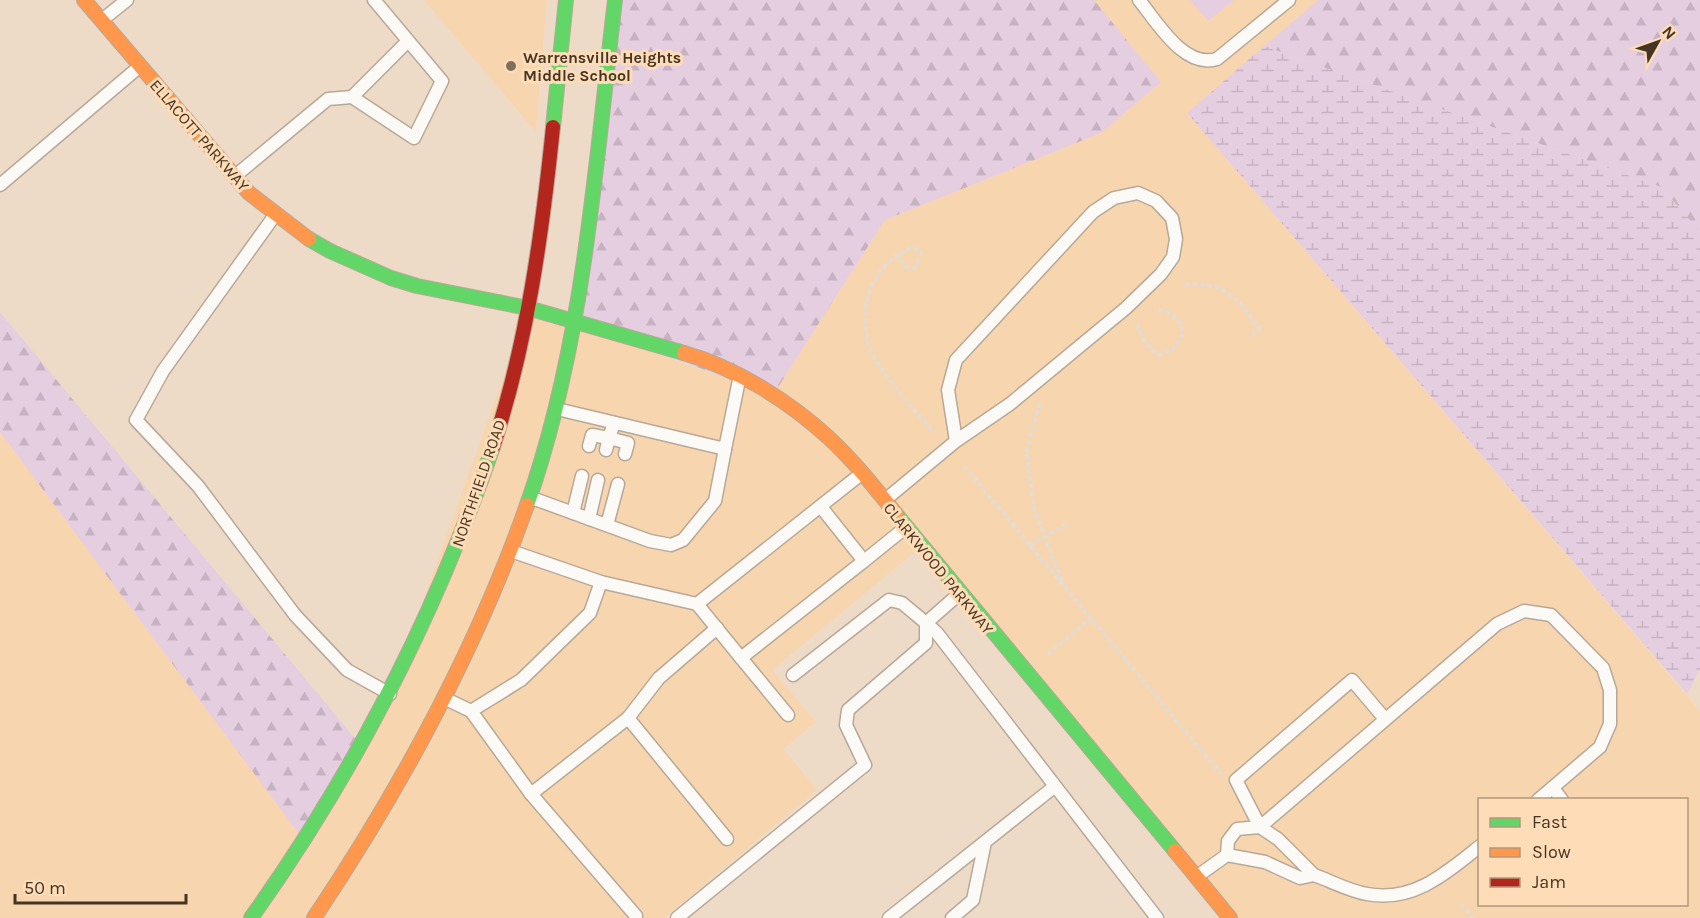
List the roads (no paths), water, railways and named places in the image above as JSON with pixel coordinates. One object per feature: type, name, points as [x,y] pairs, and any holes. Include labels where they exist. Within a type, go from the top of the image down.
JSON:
[{"type":"main road","name":"ELLACOTT PARKWAY","points":[[84,0],[234,177],[275,214],[330,251],[391,278],[446,293],[528,308],[574,322]]},
{"type":"main road","name":"NORTHFIELD ROAD","points":[[252,918],[326,809],[392,695],[433,605],[474,501],[519,355],[528,308],[545,205],[566,0]]},
{"type":"main road","points":[[314,918],[394,796],[446,699],[491,599],[528,496],[555,409],[574,322],[582,276],[615,0]]},
{"type":"main road","name":"CLARKWOOD PARKWAY","points":[[574,322],[706,359],[773,395],[829,438],[884,500],[959,594],[1230,918]]},
{"type":"lane","points":[[101,21],[127,0]]},
{"type":"lane","points":[[234,177],[328,99],[352,97],[414,138],[442,81],[374,0]]},
{"type":"lane","points":[[1139,0],[1185,52],[1197,61],[1208,62],[1217,59],[1289,0]]},
{"type":"lane","points":[[352,97],[408,41]]},
{"type":"lane","points":[[0,185],[140,66]]},
{"type":"lane","points":[[884,500],[956,441],[1010,404],[1126,308],[1161,274],[1173,257],[1176,239],[1172,218],[1156,201],[1138,193],[1114,198],[1093,212],[956,360],[948,390],[956,441]]},
{"type":"lane","points":[[275,214],[163,371],[136,420],[198,486],[295,615],[347,670],[392,695]]},
{"type":"lane","points":[[528,496],[650,541],[671,545],[683,540],[715,501],[740,376]]},
{"type":"lane","points":[[555,409],[725,449]]},
{"type":"lane","points":[[607,444],[614,423]]},
{"type":"lane","points":[[589,446],[592,435],[607,444],[628,443],[625,454]]},
{"type":"lane","points":[[697,604],[861,473]]},
{"type":"lane","points":[[573,513],[582,476]]},
{"type":"lane","points":[[588,519],[598,480]]},
{"type":"lane","points":[[607,525],[618,484]]},
{"type":"lane","points":[[821,507],[864,561]]},
{"type":"lane","points":[[741,658],[906,528]]},
{"type":"lane","points":[[509,550],[601,582],[697,604],[788,716]]},
{"type":"lane","points":[[471,711],[521,681],[590,614],[601,582]]},
{"type":"lane","points":[[677,918],[865,765],[846,724],[848,710],[926,642],[926,623],[959,594]]},
{"type":"lane","points":[[794,675],[890,600],[902,603],[937,633],[1157,918]]},
{"type":"lane","points":[[1227,855],[1228,841],[1237,829],[1260,827],[1497,624],[1524,611],[1551,615],[1603,668],[1610,690],[1610,724],[1600,747],[1540,798]]},
{"type":"lane","points":[[531,794],[628,718],[659,678],[717,628]]},
{"type":"lane","points":[[1385,719],[1352,680],[1236,780],[1260,827],[1278,839],[1314,875],[1367,894],[1402,895],[1436,881],[1478,847]]},
{"type":"lane","points":[[446,699],[471,711],[531,794],[636,916]]},
{"type":"lane","points":[[628,718],[727,839]]},
{"type":"lane","points":[[889,918],[1054,787]]},
{"type":"lane","points":[[1553,788],[1560,798]]},
{"type":"lane","points":[[952,918],[973,900],[985,842]]},
{"type":"lane","points":[[1196,877],[1227,855],[1265,862],[1300,878],[1314,875]]},
{"type":"place","name":"Warrensville Heights Middle School","points":[[511,66]]}]
